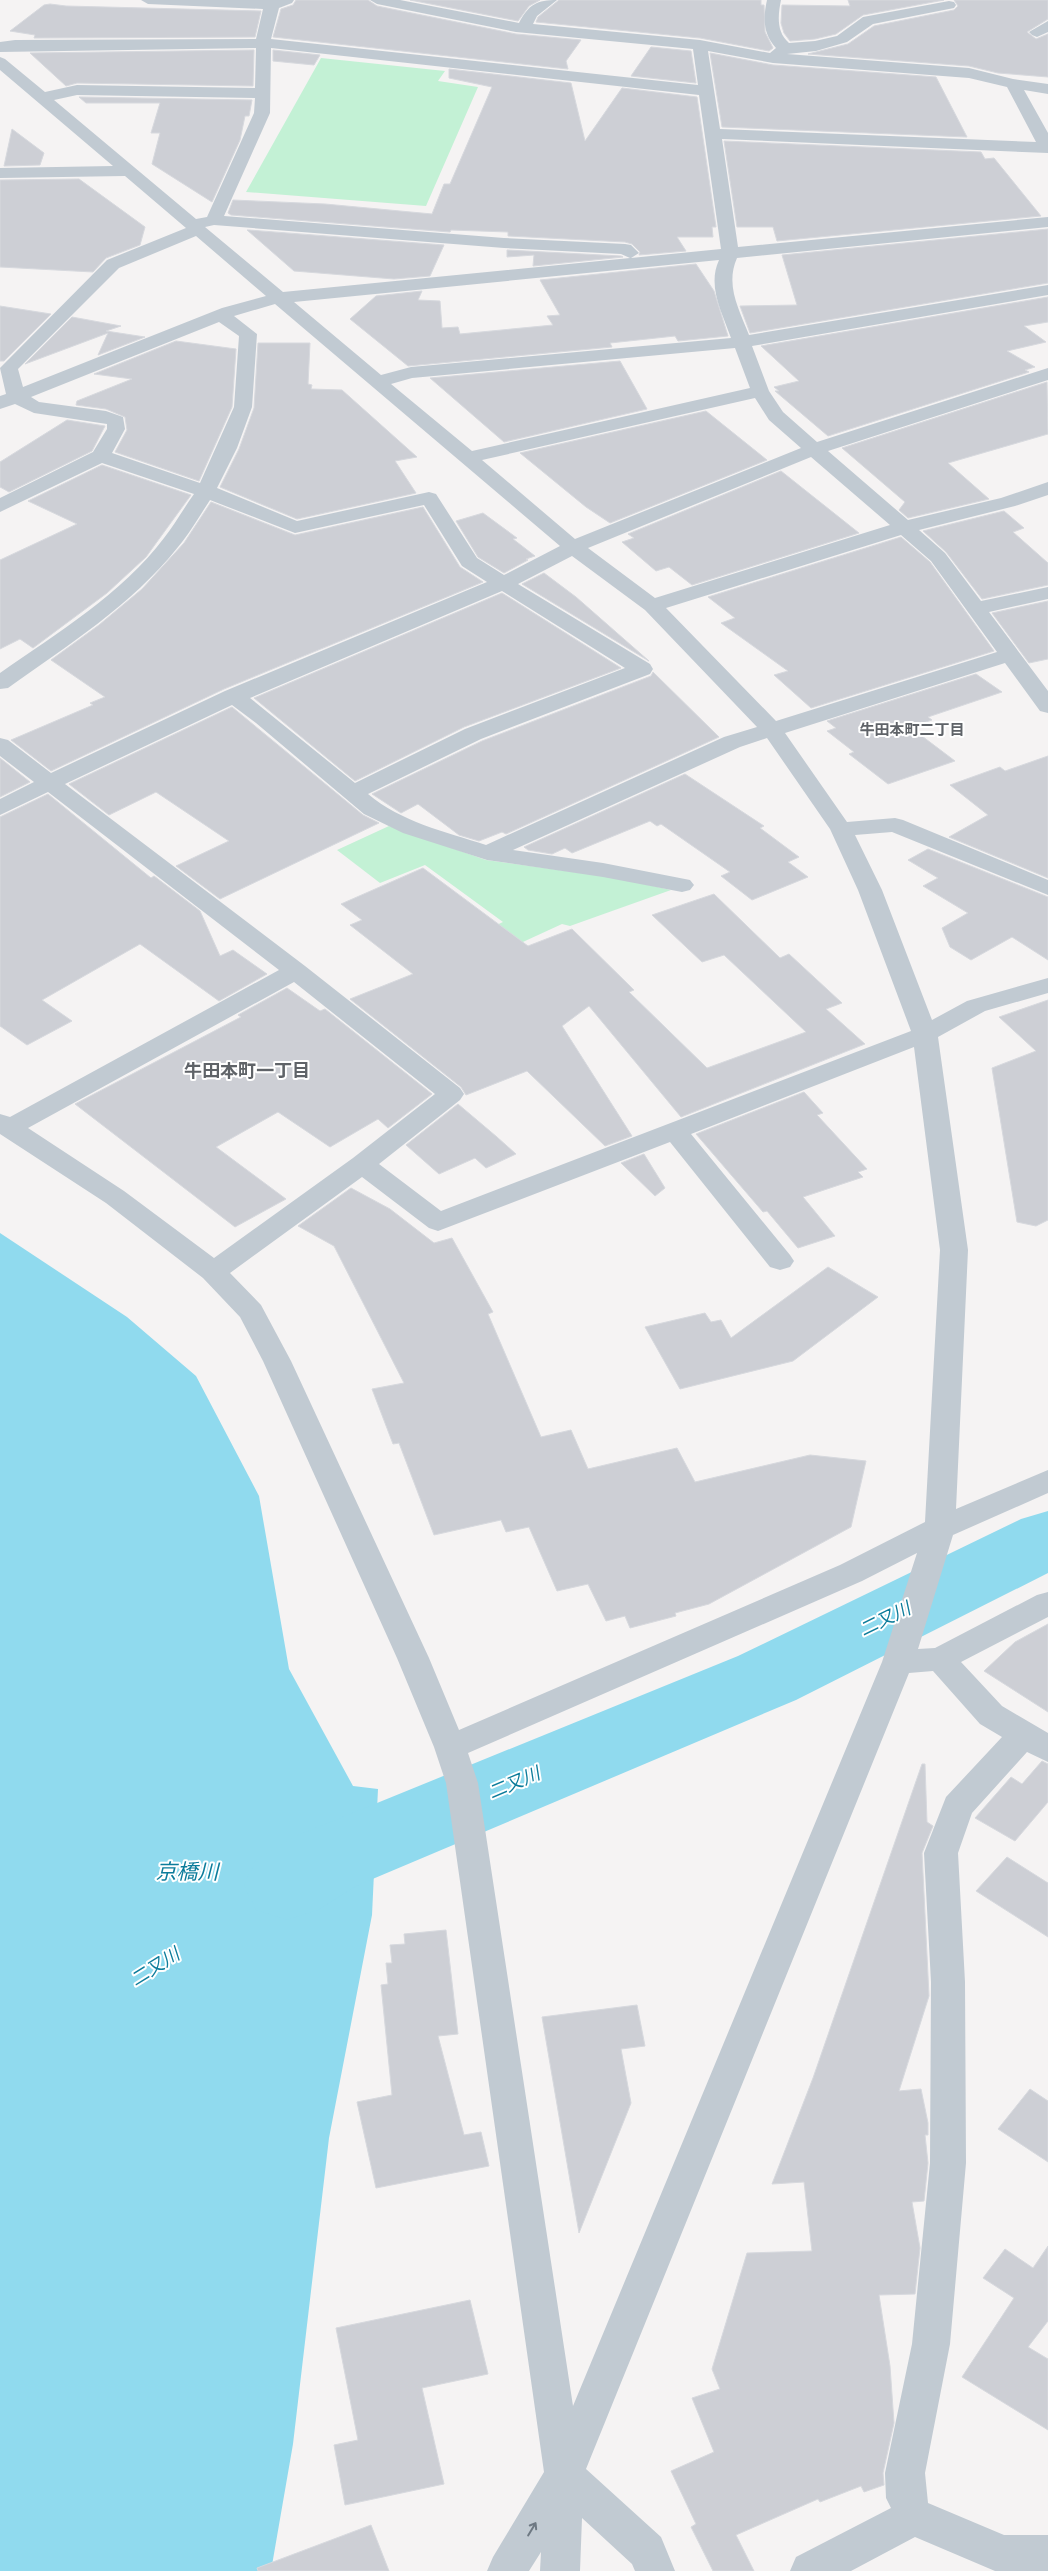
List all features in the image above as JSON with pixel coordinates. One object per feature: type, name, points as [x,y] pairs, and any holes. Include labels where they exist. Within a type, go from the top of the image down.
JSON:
[{"type":"street","points":[[148,0],[279,2],[264,34],[262,113],[214,220]]},
{"type":"street","points":[[377,0],[524,28],[700,45],[773,58],[969,73],[1013,84],[1048,88]]},
{"type":"street","points":[[524,28],[531,14],[550,0]]},
{"type":"street","points":[[774,0],[770,19],[779,44],[785,48]]},
{"type":"street","points":[[773,58],[785,48],[816,46],[842,39],[868,20],[949,5]]},
{"type":"street","points":[[0,47],[15,45],[264,43],[707,91]]},
{"type":"street","points":[[700,45],[730,254],[724,268],[723,290],[760,391],[776,416],[938,557],[1009,655],[1041,685],[1048,706]]},
{"type":"street","points":[[0,62],[193,228],[573,547],[652,606],[772,730],[840,830],[870,890],[925,1034],[954,1250],[937,1536],[902,1651],[564,2475],[507,2571]]},
{"type":"street","points":[[0,82],[18,78]]},
{"type":"street","points":[[1013,84],[1048,147]]},
{"type":"street","points":[[41,98],[77,90],[263,92]]},
{"type":"street","points":[[714,134],[1048,147]]},
{"type":"street","points":[[0,172],[126,171]]},
{"type":"street","points":[[5,399],[9,368],[113,264],[214,220],[496,243],[625,249],[635,263]]},
{"type":"street","points":[[5,399],[221,315],[278,298],[1048,222]]},
{"type":"street","points":[[377,382],[411,373],[742,342],[1048,290]]},
{"type":"street","points":[[0,683],[98,614],[138,579],[170,543],[206,491],[227,448],[243,406],[248,334],[221,315]]},
{"type":"street","points":[[0,808],[47,783],[233,696],[502,582],[549,561],[573,547],[814,448],[1048,374]]},
{"type":"street","points":[[468,458],[760,391]]},
{"type":"street","points":[[0,506],[101,456],[116,429],[116,421],[106,417],[34,407],[5,399]]},
{"type":"street","points":[[101,456],[206,491],[295,527],[429,498],[469,562],[642,669],[473,734],[352,793]]},
{"type":"street","points":[[652,606],[905,527],[1008,502],[1048,488]]},
{"type":"street","points":[[976,608],[1048,593]]},
{"type":"street","points":[[487,853],[732,742],[1009,655]]},
{"type":"street","points":[[233,696],[264,718],[372,809],[411,828],[487,853],[603,870],[682,885]]},
{"type":"street","points":[[0,745],[47,783],[296,972],[451,1094],[362,1164],[213,1272]]},
{"type":"street","points":[[840,830],[896,825],[1048,888]]},
{"type":"street","points":[[296,972],[5,1125],[115,1197],[213,1272],[251,1312],[277,1361],[413,1658],[450,1748],[463,1791],[564,2475],[560,2571]]},
{"type":"street","points":[[362,1164],[438,1222],[925,1034],[976,1006],[1048,985]]},
{"type":"street","points":[[675,1131],[780,1261]]},
{"type":"street","points":[[450,1748],[937,1536],[1048,1481]]},
{"type":"street","points":[[940,1659],[1048,1602]]},
{"type":"street","points":[[902,1651],[940,1659],[992,1715],[1036,1742],[958,1806],[941,1854],[948,1982],[948,2163],[931,2344],[905,2473],[906,2498],[914,2517],[1004,2555],[1048,2555]]},
{"type":"street","points":[[564,2475],[648,2551],[656,2571]]},
{"type":"street","points":[[810,2571],[914,2517]]},
{"type":"green space","points":[[321,58],[445,71],[438,81],[478,87],[426,206],[246,192]]},
{"type":"green space","points":[[389,826],[486,860],[617,878],[671,890],[570,926],[562,924],[512,947],[417,962],[503,922],[425,865],[380,883],[337,850]]},
{"type":"water","name":"京橋川","points":[[0,1233],[127,1317],[196,1376],[259,1496],[289,1669],[353,1786],[378,1789],[372,1915],[329,2138],[293,2444],[271,2571],[0,2571]]},
{"type":"building","points":[[296,0],[368,0],[377,6],[516,34],[581,40],[566,61],[568,69],[273,37],[281,9],[293,5]]},
{"type":"building","points":[[410,0],[540,0],[529,6],[518,21]]},
{"type":"building","points":[[559,0],[761,0],[761,5],[764,5],[765,32],[773,48],[769,51],[700,38],[536,22],[538,17]]},
{"type":"building","points":[[848,0],[944,0],[863,15],[836,34],[815,39],[790,41],[784,33],[781,23],[782,5],[850,6]]},
{"type":"building","points":[[954,0],[1048,0],[1048,19],[1027,32],[1036,39],[1048,34],[1048,77],[998,73],[969,66],[808,54],[848,44],[874,26],[954,10],[958,6]]},
{"type":"building","points":[[44,5],[261,11],[255,37],[34,38],[35,35],[10,31]]},
{"type":"building","points":[[651,47],[691,51],[696,83],[631,76]]},
{"type":"building","points":[[254,50],[253,86],[77,83],[66,86],[30,53]]},
{"type":"building","points":[[273,50],[320,55],[314,65],[273,61]]},
{"type":"building","points":[[710,53],[773,65],[936,77],[967,137],[722,127]]},
{"type":"building","points":[[449,69],[571,83],[585,141],[622,88],[697,97],[716,227],[712,227],[713,237],[677,237],[686,251],[639,255],[640,252],[632,244],[625,242],[508,236],[508,232],[451,230],[450,232],[231,215],[228,213],[233,200],[325,204],[432,214],[444,184],[450,184],[492,87],[449,78]]},
{"type":"building","points":[[79,97],[252,100],[249,116],[245,116],[240,140],[212,202],[152,164],[160,133],[151,133],[160,103],[86,103]]},
{"type":"building","points":[[12,129],[44,153],[40,165],[4,166]]},
{"type":"building","points":[[724,141],[981,152],[985,159],[994,158],[1041,216],[777,241],[773,227],[737,227]]},
{"type":"building","points":[[79,179],[145,227],[140,245],[106,258],[93,272],[0,267],[0,180]]},
{"type":"building","points":[[1048,229],[1048,283],[750,333],[740,306],[797,305],[782,255]]},
{"type":"building","points":[[247,230],[444,245],[430,276],[394,279],[294,271]]},
{"type":"building","points":[[507,250],[623,257],[533,266],[534,255],[507,257]]},
{"type":"building","points":[[696,264],[714,291],[728,336],[678,341],[675,336],[610,343],[612,347],[408,366],[350,319],[376,296],[422,291],[418,300],[440,301],[442,328],[458,327],[460,334],[553,325],[547,316],[560,315],[540,280]]},
{"type":"building","points":[[1048,297],[1048,322],[1024,326],[1046,342],[1007,351],[1035,367],[1025,370],[1029,372],[828,436],[775,391],[779,391],[774,387],[799,381],[761,346]]},
{"type":"building","points":[[0,306],[51,314],[4,361],[0,361]]},
{"type":"building","points":[[72,317],[121,326],[106,331],[145,337],[98,355],[108,333],[25,364]]},
{"type":"building","points":[[176,341],[236,349],[232,407],[199,481],[115,452],[127,430],[125,417],[106,409],[76,405],[77,401],[132,379],[94,374]]},
{"type":"building","points":[[258,343],[310,343],[308,384],[312,385],[311,389],[342,390],[417,457],[395,461],[416,493],[297,519],[220,487],[239,449],[254,408]]},
{"type":"building","points":[[620,361],[647,409],[504,442],[430,378]]},
{"type":"building","points":[[1047,382],[1048,434],[948,463],[989,499],[908,518],[899,510],[905,502],[842,448]]},
{"type":"building","points":[[706,411],[767,460],[610,523],[586,507],[520,453]]},
{"type":"building","points":[[67,420],[105,426],[92,451],[9,492],[0,487],[0,462]]},
{"type":"building","points":[[102,465],[191,495],[146,557],[107,593],[33,648],[20,639],[0,649],[0,560],[77,524],[28,501]]},
{"type":"building","points":[[781,471],[859,533],[692,585],[669,567],[656,571],[622,542],[634,538],[628,534]]},
{"type":"building","points":[[211,502],[295,535],[423,507],[460,567],[483,582],[224,689],[51,771],[11,740],[93,705],[90,703],[105,697],[51,660],[99,625],[142,589],[184,543]]},
{"type":"building","points":[[1004,511],[1024,528],[1013,532],[1048,563],[1048,585],[982,599],[946,552],[923,531]]},
{"type":"building","points":[[483,513],[517,538],[513,539],[535,556],[526,559],[528,560],[504,573],[478,557],[456,521]]},
{"type":"building","points":[[901,537],[930,562],[994,651],[811,708],[774,675],[788,671],[721,623],[735,618],[708,597]]},
{"type":"building","points":[[544,573],[576,597],[649,661],[522,584]]},
{"type":"building","points":[[502,593],[621,668],[464,727],[355,781],[254,698]]},
{"type":"building","points":[[1048,601],[1048,659],[1029,663],[992,613]]},
{"type":"building","points":[[653,672],[719,737],[506,834],[502,832],[479,841],[459,835],[418,804],[401,813],[372,794],[482,741],[651,676]]},
{"type":"building","points":[[976,674],[1002,692],[928,717],[932,720],[910,727],[955,761],[888,784],[849,754],[854,752],[827,731],[836,728],[827,721]]},
{"type":"building","points":[[232,707],[363,815],[379,823],[220,899],[176,866],[229,841],[156,792],[109,815],[69,784]]},
{"type":"building","points":[[1048,756],[1048,878],[949,837],[988,815],[950,785],[1000,767],[1005,771]]},
{"type":"building","points":[[0,758],[30,782],[0,797]]},
{"type":"building","points":[[685,774],[764,826],[760,828],[799,857],[788,862],[808,877],[752,900],[721,876],[730,872],[661,824],[657,826],[650,821],[572,853],[565,848],[552,854],[528,850],[524,847]]},
{"type":"building","points":[[48,794],[151,878],[154,876],[200,911],[220,956],[233,950],[267,974],[219,1001],[140,944],[42,1000],[72,1021],[27,1045],[0,1026],[0,817]]},
{"type":"building","points":[[928,849],[1048,897],[1048,960],[1012,937],[971,960],[950,947],[942,928],[968,913],[923,886],[938,878],[908,860]]},
{"type":"building","points":[[423,868],[528,946],[572,929],[634,990],[629,992],[707,1068],[806,1032],[724,955],[702,962],[652,915],[714,894],[780,958],[789,954],[842,1003],[826,1009],[865,1044],[681,1117],[589,1006],[562,1026],[632,1136],[605,1146],[527,1071],[466,1095],[461,1087],[350,999],[413,974],[350,925],[362,920],[341,904]]},
{"type":"building","points":[[287,988],[320,1011],[325,1009],[432,1094],[388,1128],[378,1119],[330,1147],[278,1112],[216,1147],[286,1199],[235,1227],[75,1104],[241,1017],[238,1015]]},
{"type":"building","points":[[1048,1000],[1048,1220],[1036,1226],[1017,1222],[992,1068],[1036,1051],[999,1017]]},
{"type":"building","points":[[804,1092],[823,1113],[817,1115],[867,1169],[858,1172],[863,1177],[803,1197],[835,1236],[798,1248],[767,1211],[763,1212],[696,1134]]},
{"type":"building","points":[[458,1104],[516,1154],[486,1168],[475,1158],[439,1174],[406,1145]]},
{"type":"building","points":[[644,1154],[665,1188],[655,1196],[621,1163]]},
{"type":"building","points":[[351,1188],[390,1209],[434,1243],[452,1238],[493,1312],[488,1314],[541,1437],[571,1430],[588,1469],[677,1448],[695,1482],[810,1455],[866,1461],[851,1527],[709,1604],[675,1613],[676,1616],[630,1628],[625,1616],[606,1621],[588,1584],[557,1591],[529,1527],[506,1532],[501,1520],[434,1535],[399,1443],[393,1444],[372,1389],[404,1383],[334,1246],[298,1226]]},
{"type":"building","points":[[828,1267],[878,1297],[793,1361],[680,1389],[645,1327],[705,1313],[711,1322],[721,1320],[731,1338]]},
{"type":"building","points":[[1048,1624],[1048,1712],[984,1671],[1015,1642]]},
{"type":"building","points":[[1042,1761],[1048,1764],[1048,1802],[1015,1841],[975,1818],[1011,1777],[1022,1784]]},
{"type":"building","points":[[922,1764],[925,1764],[927,1822],[933,1826],[922,1853],[929,1996],[899,2091],[921,2089],[928,2123],[928,2135],[925,2135],[928,2163],[924,2201],[912,2202],[920,2248],[915,2294],[879,2295],[890,2366],[894,2423],[883,2473],[884,2485],[864,2492],[861,2486],[820,2502],[818,2499],[736,2535],[754,2571],[713,2571],[691,2527],[696,2524],[671,2471],[714,2452],[692,2398],[720,2389],[712,2369],[747,2253],[812,2251],[804,2182],[772,2184],[813,2078]]},
{"type":"building","points":[[1007,1857],[1048,1883],[1048,1937],[976,1891]]},
{"type":"building","points":[[446,1930],[458,2034],[438,2036],[464,2135],[481,2132],[489,2166],[376,2188],[357,2102],[392,2095],[381,1985],[388,1984],[386,1963],[392,1963],[390,1945],[405,1944],[404,1934]]},
{"type":"building","points":[[637,2005],[645,2046],[621,2049],[631,2103],[579,2233],[542,2017]]},
{"type":"building","points":[[1030,2089],[1048,2101],[1048,2162],[998,2129]]},
{"type":"building","points":[[1048,2246],[1048,2321],[1028,2347],[1048,2359],[1048,2430],[962,2377],[1014,2298],[983,2278],[1005,2249],[1033,2268]]},
{"type":"building","points":[[470,2300],[488,2374],[422,2388],[444,2484],[345,2505],[334,2445],[358,2440],[336,2328]]},
{"type":"building","points":[[371,2525],[389,2571],[258,2571],[257,2568]]},
{"type":"waterway","name":"二又川","points":[[287,1885],[326,1861],[767,1678],[1048,1539]]},
{"type":"district","name":"牛田本町二丁目","points":[[912,730]]},
{"type":"district","name":"牛田本町一丁目","points":[[247,1071]]}]
